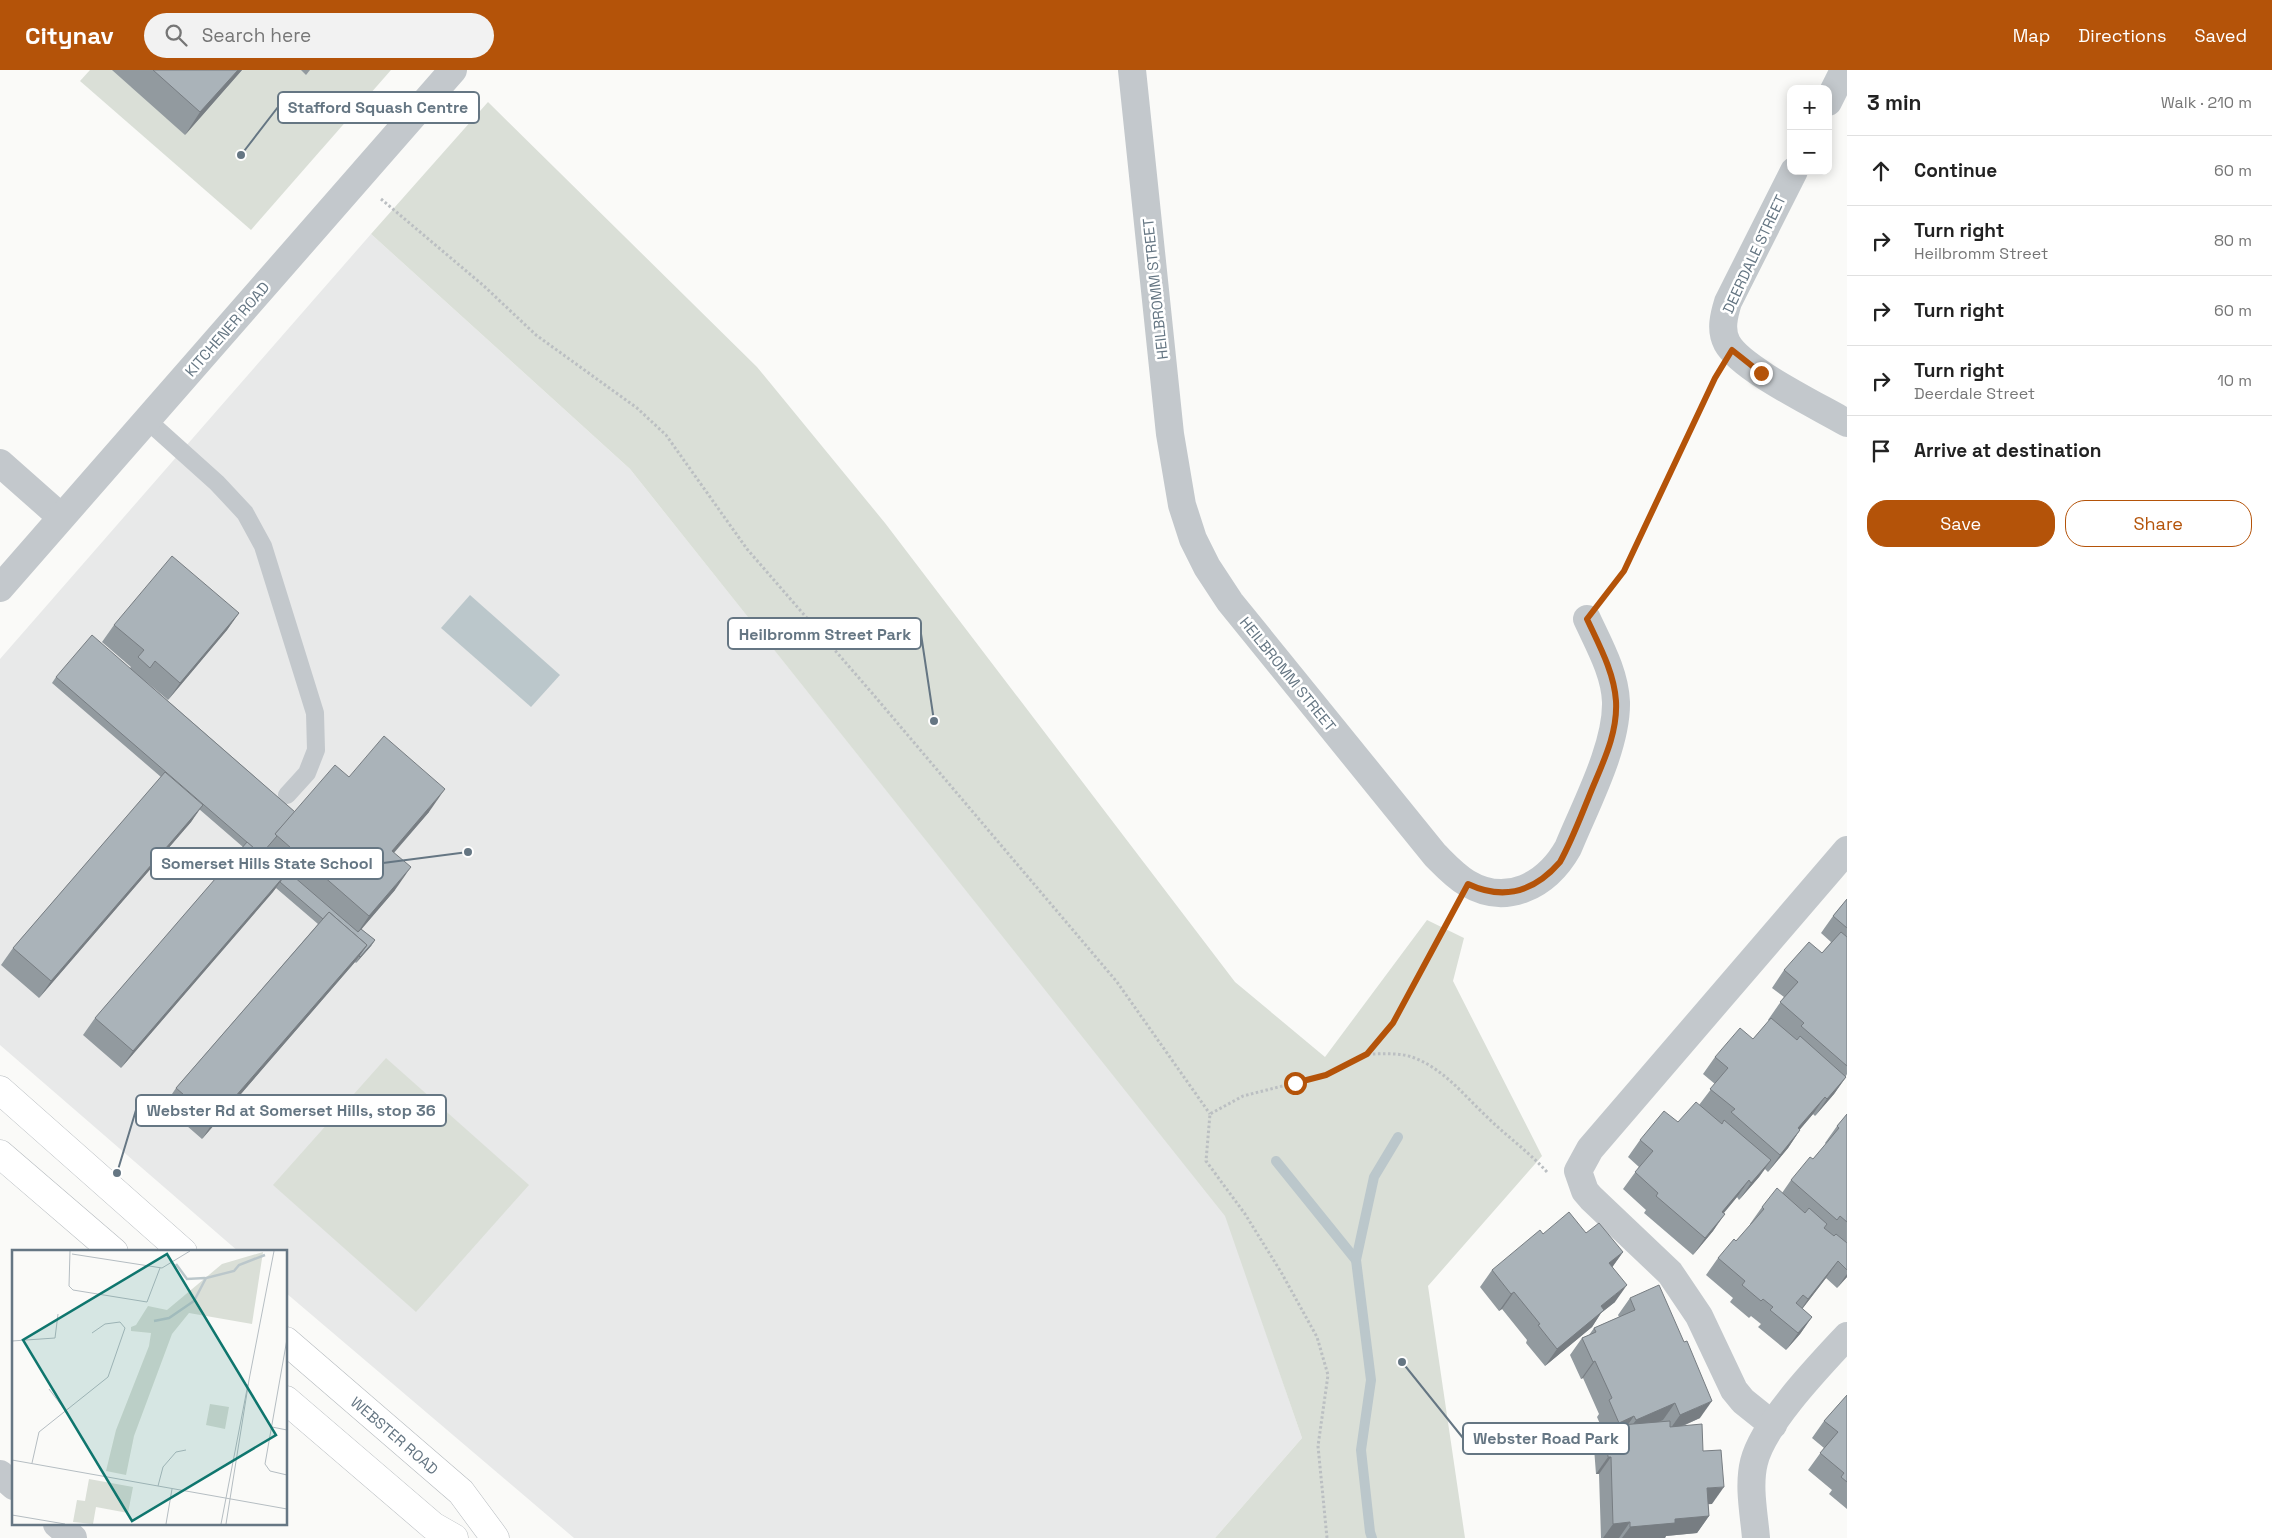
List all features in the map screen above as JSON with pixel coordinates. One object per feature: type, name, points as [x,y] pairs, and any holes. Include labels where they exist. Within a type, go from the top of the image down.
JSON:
[{"type":"main road","points":[[0,1090],[181,1250]]},
{"type":"main road","points":[[0,1154],[112,1250]]},
{"type":"main road","name":"WEBSTER ROAD","points":[[288,1343],[461,1492],[495,1538]]},
{"type":"main road","points":[[288,1402],[433,1526],[454,1538]]},
{"type":"street","name":"KITCHENER ROAD","points":[[0,588],[453,70]]},
{"type":"street","name":"HEILBROMM STREET","points":[[1132,70],[1170,434],[1182,505],[1193,539],[1207,567],[1230,602],[1435,855],[1453,873],[1468,884],[1483,891],[1503,894],[1518,891],[1549,874],[1560,862],[1568,848],[1606,756],[1614,729],[1616,701],[1611,678],[1601,649],[1587,619]]},
{"type":"street","points":[[1832,94],[1844,70]]},
{"type":"street","name":"DEERDALE STREET","points":[[1732,350],[1723,332],[1723,321],[1728,302],[1792,175]]},
{"type":"street","points":[[1732,350],[1761,373],[1847,422]]},
{"type":"street","points":[[0,463],[61,517]]},
{"type":"street","points":[[1773,1426],[1743,1401],[1734,1390],[1699,1316],[1670,1273],[1591,1198],[1585,1191],[1578,1171],[1590,1149],[1847,850]]},
{"type":"street","points":[[1756,1538],[1752,1478],[1754,1462],[1759,1448],[1773,1426],[1810,1378],[1847,1336]]},
{"type":"street","points":[[0,1474],[12,1484]]},
{"type":"street","points":[[59,1526],[73,1538]]},
{"type":"lane","points":[[148,421],[245,513],[263,546],[316,713],[316,750],[307,772],[287,795]]},
{"type":"path","points":[[358,178],[484,286],[536,334],[637,408],[666,435],[747,550],[872,693],[1117,982],[1210,1114],[1206,1160],[1245,1214],[1281,1272],[1317,1337],[1328,1375],[1318,1446],[1327,1538]]},
{"type":"path","points":[[1587,619],[1624,571],[1715,378],[1732,350]]},
{"type":"path","points":[[1210,1114],[1243,1096],[1326,1075],[1367,1054],[1393,1023],[1468,884]]},
{"type":"path","points":[[1367,1054],[1394,1054],[1416,1058],[1453,1081],[1485,1116],[1532,1155]]},
{"type":"shaded area","points":[[90,70],[391,70],[251,230],[80,81]]},
{"type":"shaded area","points":[[488,102],[757,367],[885,523],[1235,982],[1325,1057],[1427,920],[1464,938],[1453,981],[1542,1156],[1428,1286],[1465,1538],[1215,1538],[1302,1438],[1225,1216],[630,469],[371,234]]},
{"type":"shaded area","points":[[371,234],[630,469],[1226,1216],[1302,1438],[1215,1538],[574,1538],[288,1295],[288,1250],[237,1250],[0,1045],[0,659]]},
{"type":"shaded area","points":[[470,595],[560,675],[531,707],[441,628]]},
{"type":"shaded area","points":[[386,1058],[529,1185],[416,1312],[273,1185]]},
{"type":"building","points":[[153,70],[238,70],[200,112]]},
{"type":"building","points":[[172,556],[239,613],[180,683],[155,661],[150,668],[138,657],[144,650],[114,625]]},
{"type":"building","points":[[92,635],[295,812],[275,834],[277,836],[264,851],[358,932],[361,929],[375,940],[360,957],[367,945],[329,912],[323,919],[280,882],[285,875],[56,677]]},
{"type":"building","points":[[384,736],[445,789],[392,851],[411,867],[369,916],[275,834],[335,765],[349,777]]},
{"type":"building","points":[[165,772],[203,805],[51,981],[13,948]]},
{"type":"building","points":[[247,842],[285,875],[133,1051],[95,1018]]},
{"type":"building","points":[[1847,899],[1847,928],[1833,916]]},
{"type":"building","points":[[329,912],[367,945],[214,1121],[176,1088]]},
{"type":"building","points":[[1841,932],[1847,937],[1847,1066],[1801,1026],[1804,1023],[1780,1002],[1798,982],[1784,970],[1809,942],[1822,953]]},
{"type":"building","points":[[1771,1018],[1797,1040],[1800,1036],[1846,1077],[1827,1099],[1825,1097],[1798,1128],[1800,1130],[1780,1155],[1731,1112],[1735,1109],[1710,1089],[1728,1068],[1715,1057],[1740,1028],[1753,1039]]},
{"type":"building","points":[[1696,1102],[1722,1124],[1724,1120],[1771,1160],[1751,1183],[1749,1180],[1722,1212],[1725,1214],[1705,1238],[1656,1196],[1658,1193],[1635,1172],[1653,1151],[1640,1140],[1664,1111],[1678,1122]]},
{"type":"building","points":[[1847,1114],[1847,1222],[1840,1216],[1837,1220],[1791,1180],[1810,1157],[1813,1159],[1839,1128],[1837,1126]]},
{"type":"building","points":[[1777,1188],[1805,1213],[1809,1208],[1827,1224],[1824,1228],[1834,1236],[1836,1234],[1847,1243],[1847,1270],[1838,1261],[1808,1299],[1803,1295],[1796,1303],[1812,1317],[1798,1333],[1770,1310],[1773,1307],[1763,1299],[1761,1301],[1742,1285],[1745,1281],[1718,1258],[1764,1209],[1762,1207]]},
{"type":"building","points":[[1569,1212],[1586,1233],[1599,1223],[1623,1252],[1609,1263],[1627,1285],[1601,1306],[1604,1310],[1557,1349],[1514,1292],[1511,1294],[1492,1270],[1540,1230],[1543,1234]]},
{"type":"building","points":[[1659,1285],[1684,1342],[1687,1341],[1712,1401],[1680,1415],[1675,1403],[1636,1420],[1634,1416],[1619,1423],[1609,1400],[1612,1398],[1582,1338],[1596,1332],[1594,1328],[1635,1310],[1630,1298]]},
{"type":"building","points":[[1847,1395],[1847,1482],[1841,1477],[1844,1473],[1820,1453],[1838,1432],[1824,1421]]},
{"type":"building","points":[[1670,1421],[1670,1427],[1702,1424],[1703,1451],[1721,1450],[1724,1487],[1707,1488],[1709,1516],[1675,1519],[1675,1523],[1630,1527],[1630,1522],[1613,1524],[1611,1457],[1608,1457],[1606,1431],[1622,1430],[1621,1425]]},
{"type":"waterway","points":[[1372,1538],[1361,1450],[1371,1380],[1356,1260],[1374,1177],[1398,1137]]},
{"type":"waterway","points":[[1276,1161],[1356,1260]]},
{"type":"place","name":"Stafford Squash Centre","points":[[241,155]]},
{"type":"place","name":"Heilbromm Street Park","points":[[934,721]]},
{"type":"place","name":"Somerset Hills State School","points":[[468,852]]},
{"type":"place","name":"Webster Rd at Somerset Hills, stop 36","points":[[117,1173]]},
{"type":"place","name":"Webster Road Park","points":[[1402,1362]]},
{"type":"route","points":[[1295,1083],[1326,1075],[1367,1054],[1393,1023],[1468,884],[1483,891],[1503,894],[1518,891],[1534,884],[1549,874],[1560,862],[1568,848],[1606,756],[1614,729],[1616,701],[1611,678],[1601,649],[1587,619],[1624,571],[1715,378],[1732,350],[1761,373]]}]
